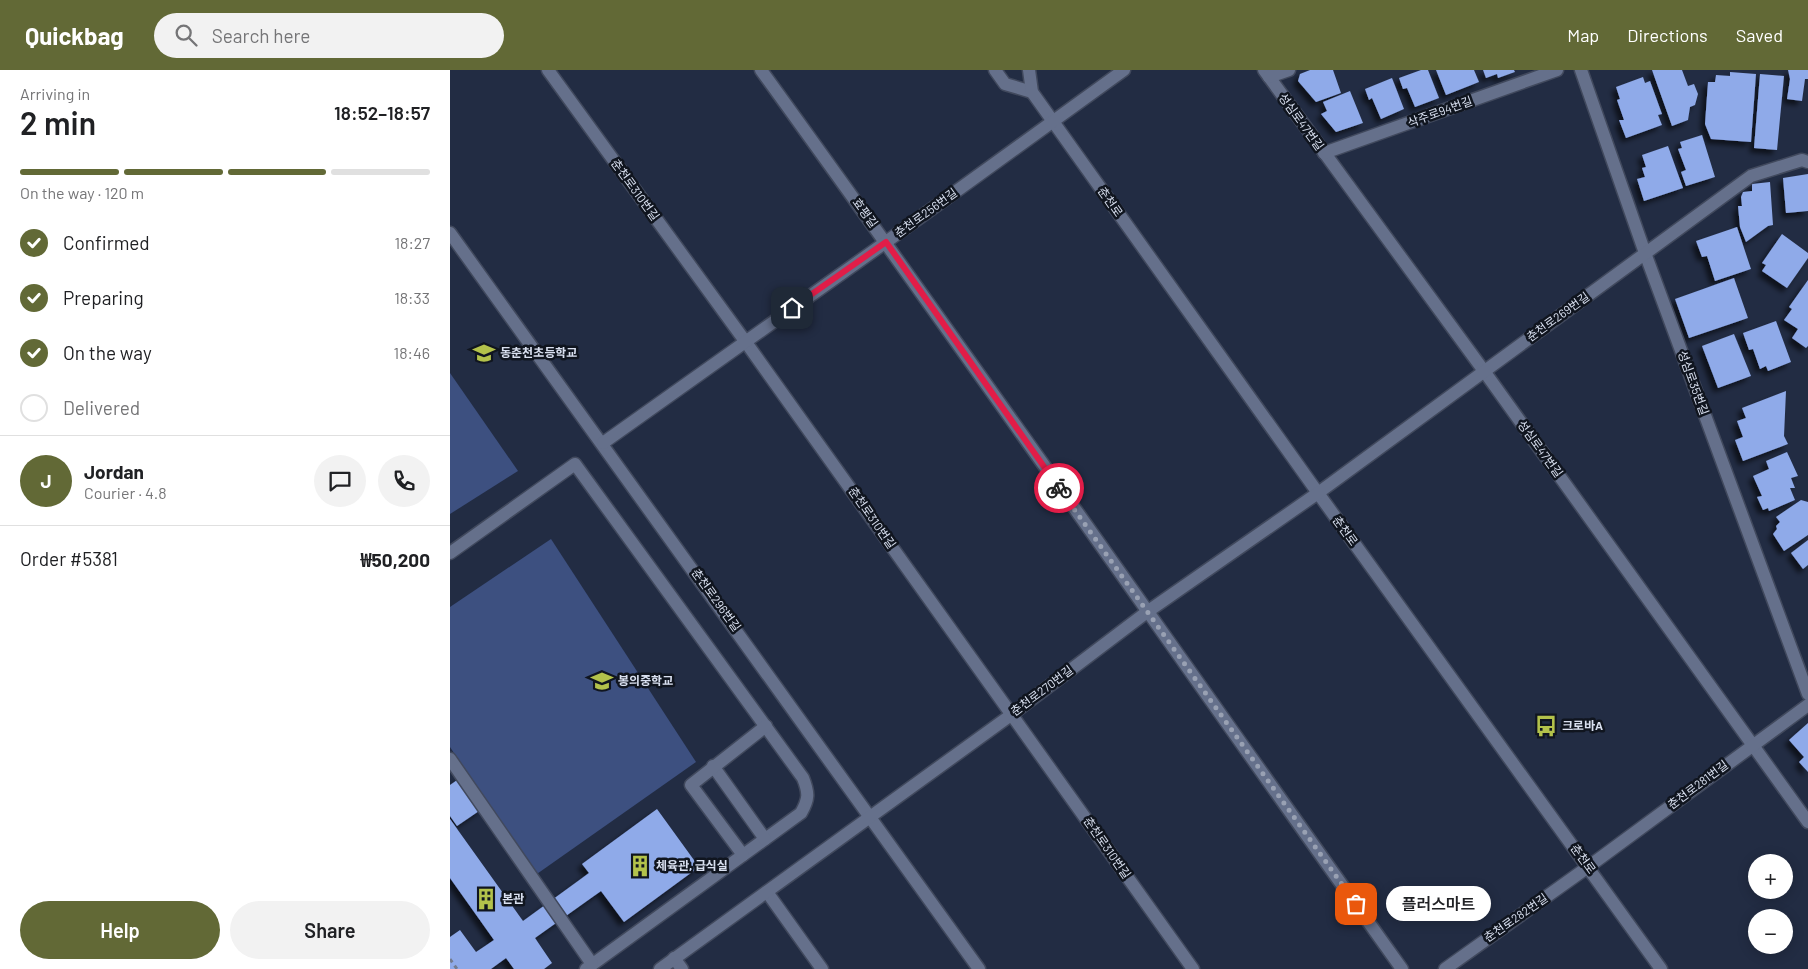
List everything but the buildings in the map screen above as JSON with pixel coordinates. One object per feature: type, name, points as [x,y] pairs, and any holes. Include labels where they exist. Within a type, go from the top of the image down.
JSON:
[{"type":"street","name":"춘천로310번길","points":[[548,70],[745,341],[1193,969]]},
{"type":"street","name":"효평길","points":[[761,70],[886,242],[1402,969]]},
{"type":"street","points":[[995,70],[1005,84],[1032,92]]},
{"type":"street","name":"춘천로","points":[[1029,70],[1032,92],[1053,122],[1661,969]]},
{"type":"street","name":"춘천로256번길","points":[[602,443],[886,242],[1124,70]]},
{"type":"street","name":"성심로47번길","points":[[1290,70],[1267,74],[1484,371],[1808,822]]},
{"type":"street","name":"삭주로94번길","points":[[1324,154],[1557,70]]},
{"type":"street","name":"성심로35번길","points":[[1581,70],[1645,253],[1808,694]]},
{"type":"street","name":"춘천로269번길","points":[[1318,493],[1751,176],[1802,160],[1808,162]]},
{"type":"street","name":"춘천로296번길","points":[[450,233],[979,969]]},
{"type":"street","points":[[450,553],[575,464],[803,778],[807,790],[807,803],[800,813],[589,967],[450,759]]},
{"type":"street","name":"춘천로270번길","points":[[660,969],[678,964],[767,892],[1012,714],[1147,612],[1318,493]]},
{"type":"street","name":"춘천로281번길","points":[[1588,867],[1808,705]]},
{"type":"street","points":[[743,855],[691,785],[766,726]]},
{"type":"street","points":[[713,766],[765,839]]},
{"type":"street","name":"춘천로282번길","points":[[1445,969],[1588,867]]},
{"type":"street","points":[[767,892],[822,969]]},
{"type":"path","points":[[450,959],[457,969]]},
{"type":"shaded area","points":[[450,373],[518,471],[450,514]]},
{"type":"shaded area","points":[[551,539],[696,762],[534,876],[450,747],[450,607]]},
{"type":"way so far","points":[[1059,488],[1356,904]]},
{"type":"place","name":"동춘천초등학교","points":[[484,353]]},
{"type":"place","name":"봉의중학교","points":[[602,681]]},
{"type":"place","name":"크로바A","points":[[1546,726]]},
{"type":"place","name":"체육관, 급식실","points":[[640,866]]},
{"type":"place","name":"본관","points":[[486,899]]},
{"type":"place","name":"플러스마트","points":[[1356,904]]},
{"type":"route","points":[[792,308],[886,242],[1059,488]]}]
